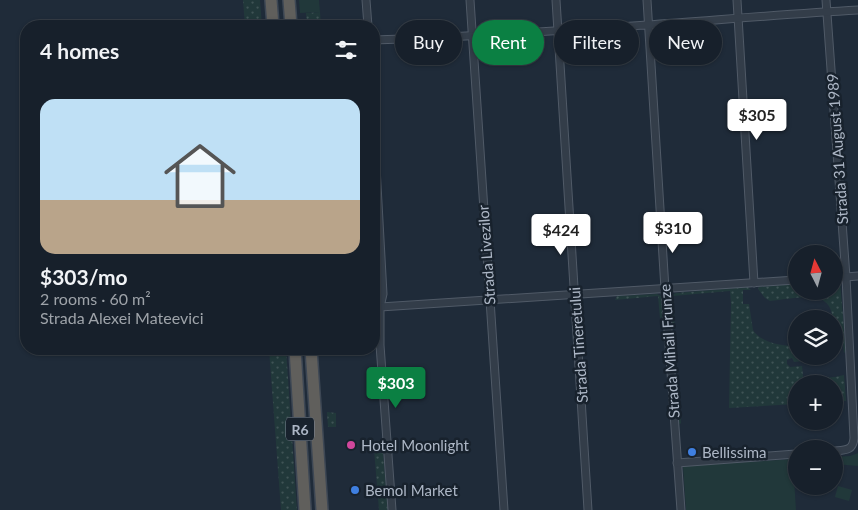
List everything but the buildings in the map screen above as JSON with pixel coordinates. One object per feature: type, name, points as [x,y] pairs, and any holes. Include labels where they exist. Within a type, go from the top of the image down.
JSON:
[{"type":"highway","points":[[271,0],[273,20]]},
{"type":"highway","points":[[289,0],[291,20]]},
{"type":"highway","name":"R6","points":[[294,355],[306,510]]},
{"type":"highway","name":"R6","points":[[311,355],[322,510]]},
{"type":"street","points":[[366,0],[368,20]]},
{"type":"street","name":"Strada Livezilor","points":[[470,0],[472,36]]},
{"type":"street","name":"Strada Tineretului","points":[[556,0],[557,20]]},
{"type":"street","name":"Strada Mihail Frunze","points":[[647,0],[681,510]]},
{"type":"street","points":[[737,0],[754,283]]},
{"type":"street","name":"Strada 31 August 1989","points":[[826,0],[846,277],[854,438],[854,443],[851,447],[843,450]]},
{"type":"street","points":[[639,26],[858,10]]},
{"type":"street","points":[[380,40],[472,36]]},
{"type":"street","name":"Strada Livezilor","points":[[474,65],[504,510]]},
{"type":"street","name":"Strada Tineretului","points":[[560,65],[588,510]]},
{"type":"street","points":[[380,239],[383,294],[380,308],[380,345],[392,510]]},
{"type":"street","points":[[843,277],[858,276]]},
{"type":"street","points":[[380,308],[788,281]]},
{"type":"street","points":[[677,462],[788,455]]},
{"type":"green space","points":[[243,0],[260,0],[262,20],[245,20]]},
{"type":"green space","points":[[299,0],[319,0],[320,12],[300,13]]},
{"type":"green space","points":[[320,12],[321,20],[307,20],[306,13]]},
{"type":"green space","points":[[788,285],[788,299],[770,301],[765,298],[758,289],[759,287]]},
{"type":"green space","points":[[748,287],[751,290],[743,290],[743,304],[749,304],[753,330],[767,341],[788,345],[787,364],[790,367],[802,366],[803,375],[788,375],[788,404],[729,408],[730,291],[673,296],[675,329],[672,329],[670,298],[676,293]]},
{"type":"green space","points":[[657,294],[661,296],[663,317],[660,318],[658,296],[615,300],[617,296]]},
{"type":"green space","points":[[822,300],[842,300],[842,310],[830,310]]},
{"type":"green space","points":[[843,316],[846,351],[844,353],[843,342]]},
{"type":"green space","points":[[269,355],[286,355],[297,510],[281,510]]},
{"type":"green space","points":[[844,375],[846,401],[843,401]]},
{"type":"green space","points":[[676,377],[678,377],[680,424],[677,422]]},
{"type":"green space","points":[[327,412],[336,413],[336,427],[328,427]]},
{"type":"green space","points":[[374,449],[378,449],[379,453],[383,453],[388,510],[379,510]]},
{"type":"green space","points":[[858,453],[858,466],[843,465],[843,456]]},
{"type":"green space","points":[[788,459],[788,495],[795,495],[796,510],[686,510],[683,466]]},
{"type":"green space","points":[[843,487],[852,490],[849,501],[835,497],[836,495],[843,495]]},
{"type":"place","name":"Hotel Moonlight","points":[[351,445]]},
{"type":"place","name":"Bellissima","points":[[692,452]]},
{"type":"place","name":"Bemol Market","points":[[355,490]]}]
